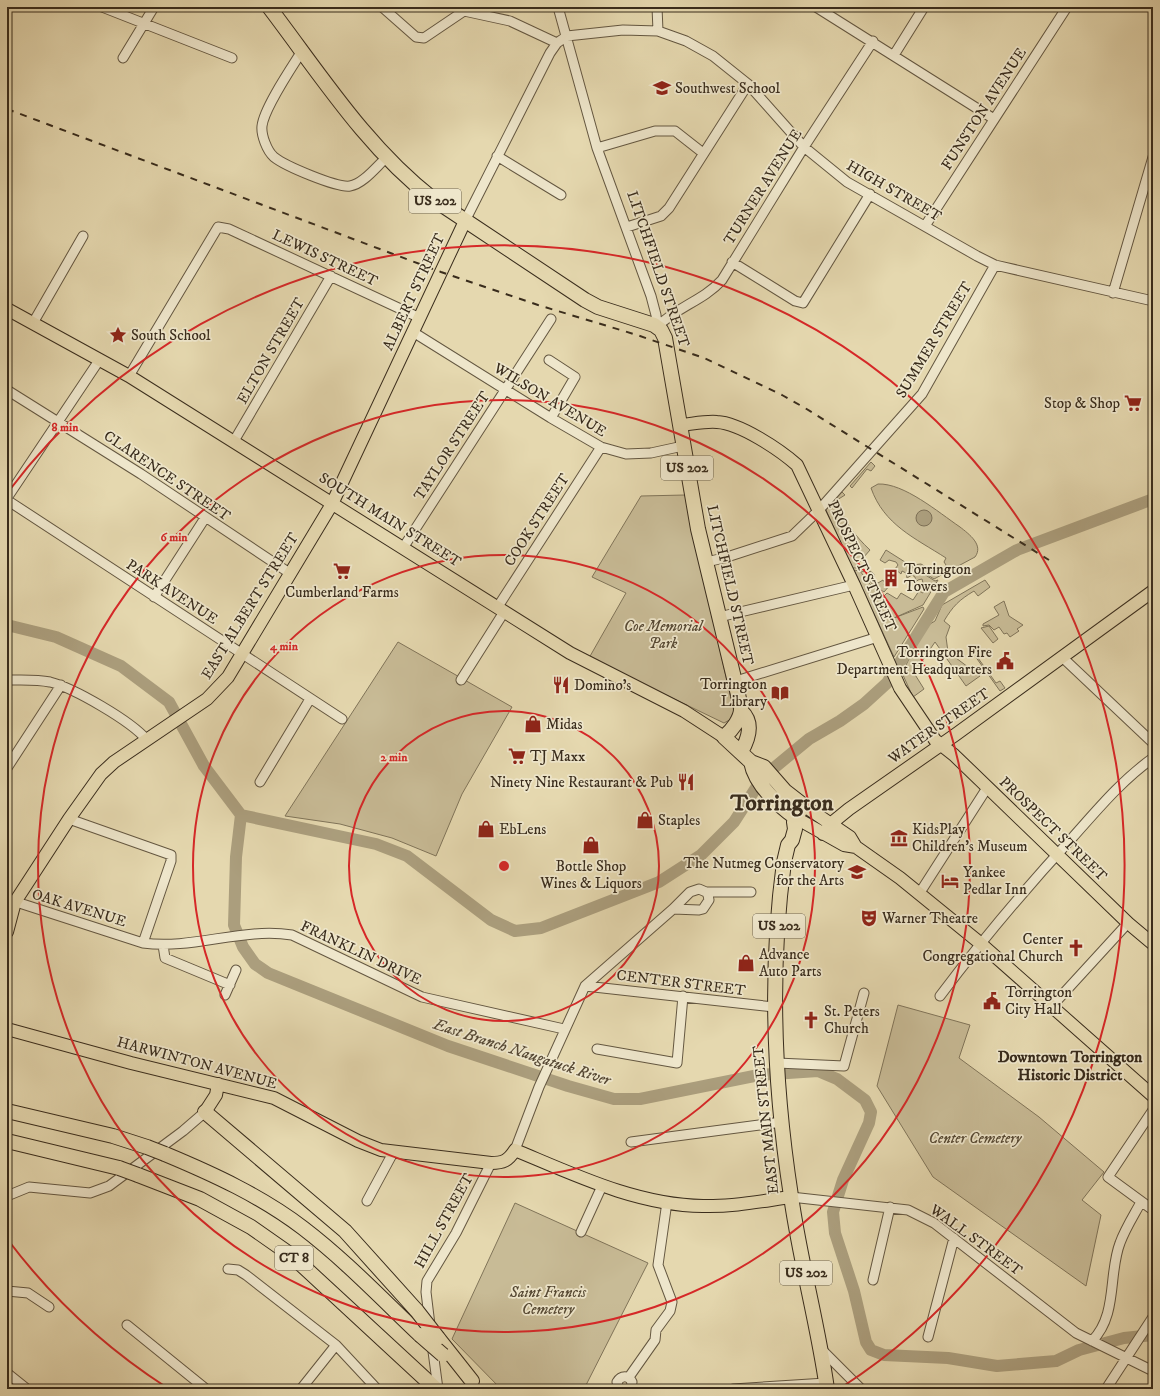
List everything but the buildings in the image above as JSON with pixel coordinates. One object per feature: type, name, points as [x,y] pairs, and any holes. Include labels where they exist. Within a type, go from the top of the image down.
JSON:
[{"type":"highway","name":"US 202","points":[[269,7],[386,158],[410,182],[465,221],[585,300],[598,307],[657,327]]},
{"type":"highway","name":"LITCHFIELD STREET","points":[[657,327],[664,334],[668,345],[683,446],[706,562],[736,681],[742,711],[748,719],[750,727],[748,738],[741,752]]},
{"type":"highway","points":[[724,737],[733,728],[742,711]]},
{"type":"highway","name":"SOUTH MAIN STREET","points":[[724,737],[751,762],[781,797]]},
{"type":"highway","points":[[781,797],[803,805]]},
{"type":"highway","points":[[781,797],[793,818]]},
{"type":"highway","name":"EAST MAIN STREET","points":[[803,805],[793,818],[788,829],[786,841],[788,844],[783,872],[774,1007],[782,1122],[791,1197],[821,1349],[826,1386]]},
{"type":"highway","name":"CT 8","points":[[7,1111],[113,1136],[147,1147],[220,1177],[265,1202],[303,1228],[339,1258],[420,1335],[476,1385]]},
{"type":"highway","points":[[205,1112],[345,1232],[417,1311],[476,1385]]},
{"type":"highway","name":"CT 8","points":[[7,1141],[119,1168],[200,1199],[251,1227],[291,1255],[437,1389]]},
{"type":"main road","name":"ALBERT STREET","points":[[332,504],[465,221]]},
{"type":"main road","name":"SOUTH MAIN STREET","points":[[7,310],[129,376],[570,654],[684,711],[724,737]]},
{"type":"main road","name":"PROSPECT STREET","points":[[680,426],[717,422],[734,425],[785,454],[797,465],[854,585],[900,688],[919,718],[941,744],[1128,923],[1153,944]]},
{"type":"main road","name":"EAST ALBERT STREET","points":[[7,932],[11,900],[101,774],[114,762],[207,699],[222,686],[332,504]]},
{"type":"main road","name":"WATER STREET","points":[[823,834],[831,824],[857,804],[1153,591]]},
{"type":"main road","points":[[803,805],[850,837],[856,847]]},
{"type":"main road","points":[[793,818],[846,845],[856,847],[891,871],[980,943],[1153,1096]]},
{"type":"main road","name":"HARWINTON AVENUE","points":[[7,1029],[131,1063],[274,1098],[358,1141],[381,1150],[491,1163]]},
{"type":"main road","points":[[205,1112],[216,1095],[218,1084]]},
{"type":"main road","points":[[491,1163],[503,1162],[509,1159],[515,1150],[602,1186],[667,1202],[703,1206],[736,1204],[791,1197]]},
{"type":"street","points":[[102,7],[232,58]]},
{"type":"street","points":[[123,58],[154,7]]},
{"type":"street","points":[[382,7],[416,37],[424,38],[464,9],[510,21],[557,42]]},
{"type":"street","name":"LITCHFIELD STREET","points":[[558,7],[597,148],[628,227],[655,308],[657,327]]},
{"type":"street","points":[[657,7],[658,31]]},
{"type":"street","points":[[816,7],[873,41],[994,119]]},
{"type":"street","points":[[894,55],[924,7]]},
{"type":"street","name":"FUNSTON AVENUE","points":[[926,226],[1067,7]]},
{"type":"street","name":"HIGH STREET","points":[[566,36],[623,30],[658,31],[686,41],[713,56],[748,84],[804,147],[847,182],[995,265],[1153,301]]},
{"type":"street","name":"ALBERT STREET","points":[[465,221],[497,156],[557,42],[566,36]]},
{"type":"street","name":"TURNER AVENUE","points":[[657,327],[670,316],[711,291],[722,280],[804,147],[873,41]]},
{"type":"street","points":[[302,51],[284,79],[266,113],[262,126],[264,139],[273,156],[285,164],[340,186],[357,184],[386,158]]},
{"type":"street","points":[[628,227],[661,216],[669,208],[748,84]]},
{"type":"street","points":[[597,148],[655,131],[675,131],[704,153]]},
{"type":"street","points":[[497,156],[561,195]]},
{"type":"street","points":[[1112,292],[1153,157]]},
{"type":"street","points":[[732,262],[795,301],[803,303],[870,194]]},
{"type":"street","name":"LEWIS STREET","points":[[129,376],[218,227],[229,229],[420,318]]},
{"type":"street","points":[[33,323],[83,236]]},
{"type":"street","name":"SUMMER STREET","points":[[706,562],[724,558],[792,536],[819,510],[922,394],[995,265]]},
{"type":"street","name":"ELTON STREET","points":[[234,441],[331,276]]},
{"type":"street","name":"TAYLOR STREET","points":[[403,548],[551,319]]},
{"type":"street","name":"WILSON AVENUE","points":[[413,332],[551,418],[601,447],[626,454],[651,453],[683,446]]},
{"type":"street","points":[[7,499],[57,421],[100,359]]},
{"type":"street","points":[[549,360],[575,377],[551,418]]},
{"type":"street","name":"CLARENCE STREET","points":[[7,390],[141,474],[291,574]]},
{"type":"street","name":"COOK STREET","points":[[461,680],[500,610],[601,447]]},
{"type":"street","name":"PARK AVENUE","points":[[7,499],[154,597],[342,719]]},
{"type":"street","points":[[154,597],[205,518]]},
{"type":"street","points":[[719,617],[854,585]]},
{"type":"street","points":[[736,681],[878,637]]},
{"type":"street","points":[[1062,657],[1153,743]]},
{"type":"street","points":[[7,680],[49,682],[61,686],[89,699],[133,728],[147,740]]},
{"type":"street","points":[[7,768],[61,686]]},
{"type":"street","points":[[260,782],[310,699]]},
{"type":"street","points":[[940,996],[980,943],[1056,854],[1122,784],[1153,758]]},
{"type":"street","points":[[919,894],[987,788]]},
{"type":"street","points":[[69,819],[171,854],[171,861],[143,942]]},
{"type":"street","points":[[515,1150],[546,1070],[585,986],[694,890],[706,892],[751,892]]},
{"type":"street","points":[[673,909],[699,910],[704,908],[709,900],[706,892]]},
{"type":"street","name":"OAK AVENUE","points":[[11,900],[143,942]]},
{"type":"street","points":[[1052,1006],[1128,923]]},
{"type":"street","name":"FRANKLIN DRIVE","points":[[143,942],[163,946],[254,933],[278,933],[292,935],[422,997],[564,1029]]},
{"type":"street","points":[[163,946],[165,958],[230,985]]},
{"type":"street","points":[[225,995],[236,970]]},
{"type":"street","name":"CENTER STREET","points":[[585,986],[774,1007]]},
{"type":"street","points":[[777,1064],[844,1066],[864,993]]},
{"type":"street","points":[[598,1049],[677,1063],[683,996]]},
{"type":"street","points":[[1153,1110],[1108,1177],[1153,1210]]},
{"type":"street","points":[[7,1196],[29,1187],[90,1193],[109,1186],[183,1131],[205,1112]]},
{"type":"street","points":[[631,1142],[782,1122]]},
{"type":"street","points":[[367,1201],[394,1151]]},
{"type":"street","name":"HILL STREET","points":[[437,1389],[428,1307],[427,1281],[456,1233],[491,1163]]},
{"type":"street","points":[[581,1232],[602,1186]]},
{"type":"street","name":"WALL STREET","points":[[791,1197],[908,1210],[934,1222],[1076,1333],[1113,1350],[1129,1353],[1153,1371]]},
{"type":"street","points":[[629,1377],[655,1340],[656,1330],[670,1311],[672,1302],[658,1265],[667,1202]]},
{"type":"street","points":[[1092,1341],[1098,1335],[1107,1315],[1120,1243],[1141,1202]]},
{"type":"street","points":[[873,1280],[890,1207]]},
{"type":"street","points":[[928,1337],[954,1238]]},
{"type":"street","points":[[228,1269],[238,1270],[246,1275],[336,1345],[377,1389]]},
{"type":"street","points":[[7,1291],[28,1293],[49,1308]]},
{"type":"street","points":[[1106,1389],[1153,1317]]},
{"type":"street","points":[[127,1325],[206,1389]]},
{"type":"street","points":[[301,1389],[336,1345]]},
{"type":"street","points":[[821,1349],[861,1389]]},
{"type":"street","points":[[7,1373],[27,1389]]},
{"type":"street","points":[[619,1389],[617,1384],[618,1380],[624,1376],[629,1377]]},
{"type":"street","points":[[629,1377],[632,1382],[630,1389]]},
{"type":"street","points":[[732,1389],[826,1386]]},
{"type":"green space","points":[[871,462],[875,466],[871,471],[867,469],[852,488],[850,486]]},
{"type":"green space","points":[[878,484],[899,488],[910,493],[960,527],[971,536],[977,544],[978,548],[975,557],[934,579],[912,565],[921,564],[936,573],[939,569],[942,570],[946,565],[944,562],[946,558],[912,537],[892,521],[877,501],[871,488]]},
{"type":"green space","points":[[842,492],[845,495],[837,500],[846,521],[859,539],[870,550],[857,565],[865,571],[863,572],[856,568],[852,568],[826,510]]},
{"type":"green space","name":"Coe Memorial Park","points":[[685,495],[734,712],[733,718],[724,723],[589,658],[626,593],[592,577],[641,496]]},
{"type":"green space","points":[[886,550],[935,581],[938,580],[923,605],[894,618],[923,607],[924,609],[894,657],[854,570],[860,571],[870,584],[884,596],[887,593],[897,599],[901,593],[913,600],[919,591],[923,593],[925,590],[920,584],[923,583],[922,579],[916,582],[915,577],[912,575],[907,578],[906,573],[902,571],[901,574],[895,569],[898,565],[896,562],[889,560],[885,563],[880,560]]},
{"type":"green space","points":[[870,571],[874,574],[874,581],[878,583],[883,580],[885,583],[884,585],[887,587],[890,585],[884,592],[873,585],[866,576]]},
{"type":"green space","points":[[985,580],[990,587],[978,596],[974,591],[964,597],[953,607],[944,621],[950,626],[946,637],[948,652],[980,676],[966,686],[935,642],[914,673],[924,689],[913,697],[902,673],[925,627],[935,621],[942,605]]},
{"type":"green space","points":[[1004,601],[1009,616],[1023,625],[1017,629],[1019,631],[1010,637],[1007,633],[1004,634],[999,627],[994,630],[989,625],[983,626],[983,624],[999,615],[994,607]]},
{"type":"green space","points":[[989,626],[998,639],[993,643],[981,628]]},
{"type":"green space","points":[[398,642],[512,707],[462,794],[436,856],[392,838],[340,824],[285,816]]},
{"type":"green space","points":[[980,652],[982,655],[978,658],[996,683],[1000,681],[1005,688],[1000,691],[975,656]]},
{"type":"green space","name":"Center Cemetery","points":[[898,1005],[970,1025],[959,1058],[1039,1117],[1104,1172],[1082,1200],[1101,1215],[1086,1286],[933,1177],[877,1086]]},
{"type":"green space","name":"Saint Francis Cemetery","points":[[515,1203],[648,1263],[584,1389],[501,1389],[452,1339]]},
{"type":"shaded area","points":[[924,510],[931,515],[932,518],[927,525],[924,526],[917,521],[916,518],[921,511]]},
{"type":"waterway","points":[[241,815],[376,844],[407,856],[491,920],[515,931],[541,928],[659,882],[701,855],[734,822],[763,777],[809,739],[840,721],[864,704],[887,683],[944,592],[1017,550],[1153,499]]},
{"type":"waterway","points":[[7,625],[56,637],[121,666],[169,702],[204,766],[241,815]]},
{"type":"waterway","name":"East Branch Naugatuck River","points":[[241,815],[236,857],[234,925],[243,947],[255,964],[268,973],[448,1046],[568,1086],[614,1099],[640,1099],[759,1075],[818,1071],[837,1079],[865,1100],[871,1112],[869,1123],[843,1180],[833,1212],[835,1233],[854,1291],[866,1342],[871,1350],[884,1355],[948,1358],[997,1366],[1056,1361],[1079,1350],[1124,1338],[1153,1335]]},
{"type":"railway","points":[[7,109],[441,272],[538,305],[637,335],[704,358],[782,395],[805,408],[1049,560]]},
{"type":"place","name":"Southwest School","points":[[662,88]]},
{"type":"place","name":"South School","points":[[118,335]]},
{"type":"place","name":"Stop & Shop","points":[[1133,403]]},
{"type":"place","name":"Cumberland Farms","points":[[342,571]]},
{"type":"place","name":"Torrington Towers","points":[[891,578]]},
{"type":"place","name":"Torrington Fire Department Headquarters","points":[[1005,661]]},
{"type":"place","name":"Domino's","points":[[561,685]]},
{"type":"place","name":"Torrington Library","points":[[780,693]]},
{"type":"place","name":"Midas","points":[[533,724]]},
{"type":"place","name":"TJ Maxx","points":[[517,756]]},
{"type":"place","name":"Ninety Nine Restaurant & Pub","points":[[686,782]]},
{"type":"place","name":"Staples","points":[[645,820]]},
{"type":"place","name":"EbLens","points":[[486,829]]},
{"type":"place","name":"KidsPlay Children's Museum","points":[[899,838]]},
{"type":"place","name":"Bottle Shop Wines & Liquors","points":[[591,845]]},
{"type":"place","name":"The Nutmeg Conservatory for the Arts","points":[[857,872]]},
{"type":"place","name":"Yankee Pedlar Inn","points":[[950,881]]},
{"type":"place","name":"Warner Theatre","points":[[869,918]]},
{"type":"place","name":"Center Congregational Church","points":[[1076,948]]},
{"type":"place","name":"Advance Auto Parts","points":[[746,963]]},
{"type":"place","name":"Torrington City Hall","points":[[992,1001]]},
{"type":"place","name":"St. Peters Church","points":[[811,1020]]},
{"type":"district","name":"Torrington","points":[[782,803]]},
{"type":"district","name":"Downtown Torrington Historic District","points":[[1070,1066]]}]
